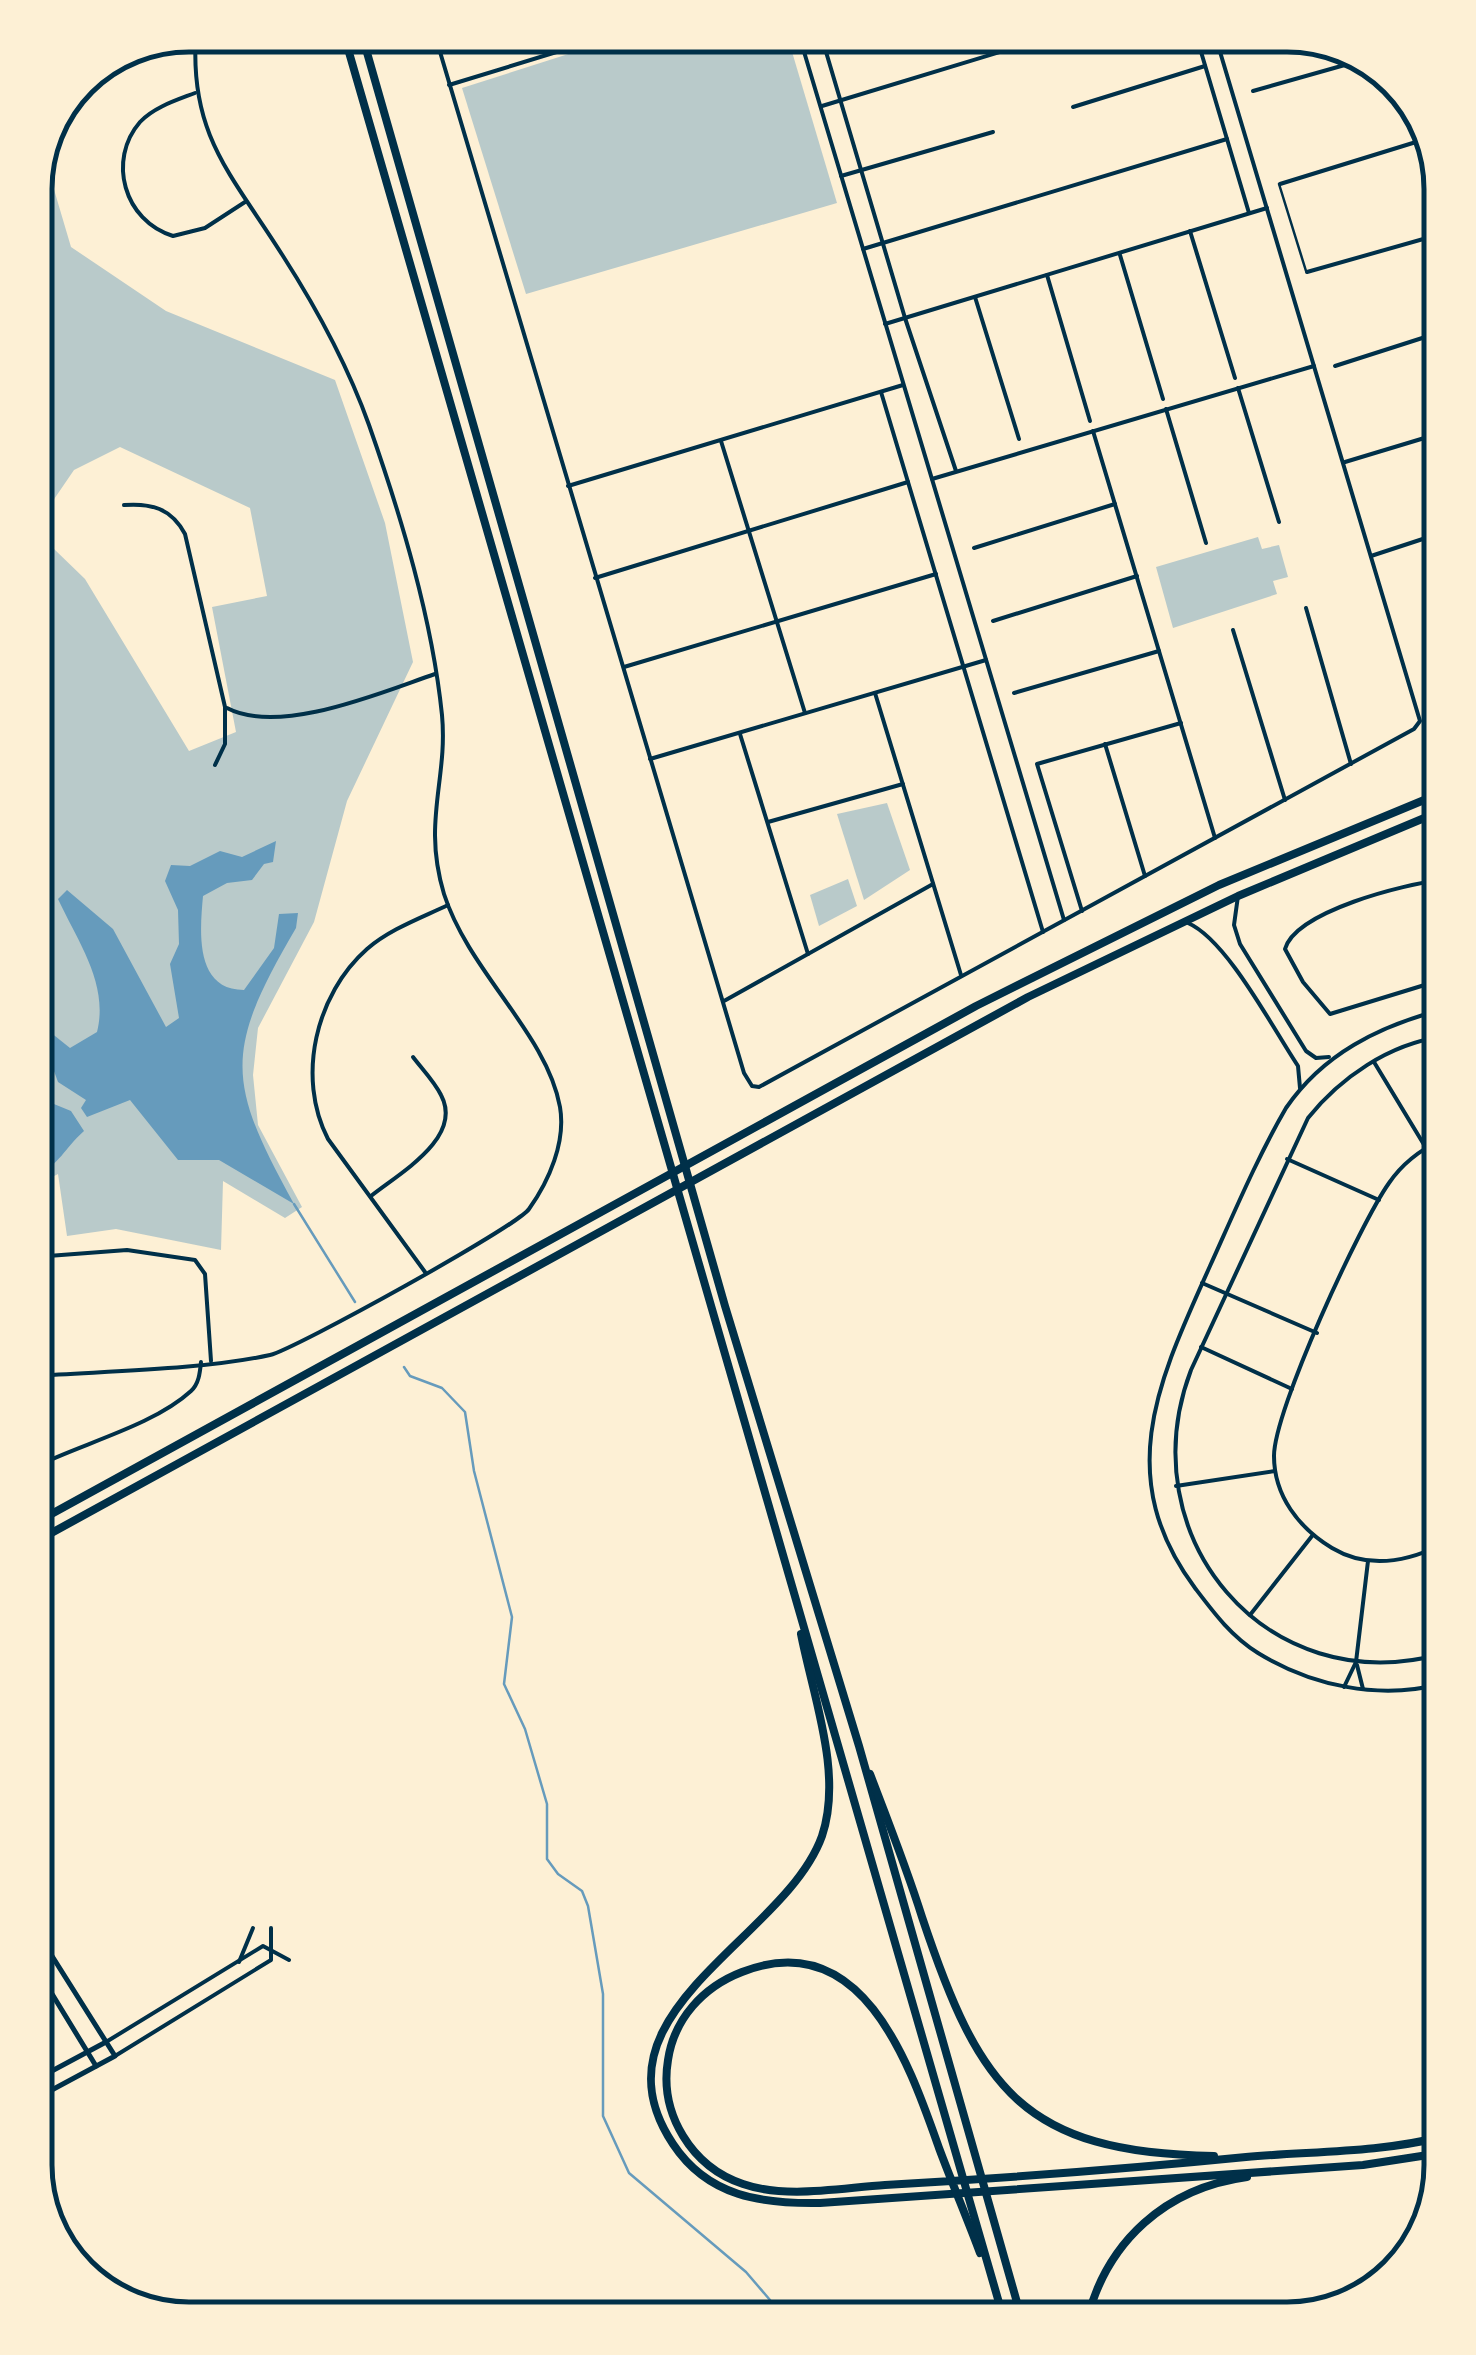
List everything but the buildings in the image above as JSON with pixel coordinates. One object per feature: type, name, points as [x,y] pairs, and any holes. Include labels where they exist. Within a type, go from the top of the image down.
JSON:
[{"type":"highway","points":[[349,52],[593,886],[679,1200],[998,2300]]},
{"type":"highway","points":[[367,52],[725,1306],[859,1746],[1017,2302]]},
{"type":"highway","points":[[52,1513],[960,1014],[1217,886],[1424,801]]},
{"type":"highway","points":[[52,1532],[874,1080],[1183,921],[1424,818]]},
{"type":"highway","points":[[794,1600],[828,1779],[823,1832],[807,1868],[787,1896],[700,1977],[672,2012],[654,2068],[656,2106],[670,2140],[687,2162],[724,2190],[750,2199],[820,2203],[1296,2170]]},
{"type":"highway","points":[[859,1746],[959,2022],[1006,2089],[1062,2129],[1104,2145],[1160,2155],[1251,2156]]},
{"type":"highway","points":[[998,2300],[906,2060],[884,2022],[857,1991],[809,1967],[768,1965],[723,1981],[689,2010],[669,2052],[667,2097],[680,2132],[705,2164],[733,2181],[778,2191],[922,2183],[1004,2178],[1251,2156],[1356,2151],[1424,2140]]},
{"type":"highway","points":[[1092,2302],[1118,2250],[1160,2209],[1211,2183],[1424,2155]]},
{"type":"street","points":[[52,1375],[273,1354],[517,1222],[537,1194],[560,1139],[560,1109],[547,1068],[478,967],[448,905],[433,830],[442,720],[415,582],[368,423],[314,308],[214,147],[195,92],[196,52]]},
{"type":"street","points":[[440,52],[594,578],[752,1086],[767,1085],[1414,729],[1420,721],[1220,53]]},
{"type":"street","points":[[449,85],[556,52]]},
{"type":"street","points":[[804,53],[1064,920]]},
{"type":"street","points":[[826,53],[905,318],[956,472]]},
{"type":"street","points":[[820,107],[997,53]]},
{"type":"street","points":[[1201,53],[1249,214]]},
{"type":"street","points":[[1253,91],[1343,65]]},
{"type":"street","points":[[1073,107],[1205,66]]},
{"type":"street","points":[[195,92],[154,110],[137,126],[122,158],[122,182],[147,222],[173,236],[205,228],[246,202]]},
{"type":"street","points":[[841,176],[993,132]]},
{"type":"street","points":[[863,250],[1227,139]]},
{"type":"street","points":[[1280,184],[1414,143]]},
{"type":"street","points":[[886,324],[1266,208]]},
{"type":"street","points":[[1190,232],[1234,378]]},
{"type":"street","points":[[1307,272],[1424,239]]},
{"type":"street","points":[[1119,253],[1163,399]]},
{"type":"street","points":[[1047,275],[1090,421]]},
{"type":"street","points":[[975,297],[1018,439]]},
{"type":"street","points":[[1335,366],[1424,337]]},
{"type":"street","points":[[932,479],[1314,366]]},
{"type":"street","points":[[568,486],[904,384]]},
{"type":"street","points":[[1238,388],[1278,522]]},
{"type":"street","points":[[881,392],[1043,932]]},
{"type":"street","points":[[1166,409],[1206,543]]},
{"type":"street","points":[[1093,431],[1216,838]]},
{"type":"street","points":[[1343,463],[1424,438]]},
{"type":"street","points":[[721,441],[805,713]]},
{"type":"street","points":[[594,578],[908,482]]},
{"type":"street","points":[[974,548],[1115,504]]},
{"type":"street","points":[[124,505],[156,506],[178,522],[185,534],[226,708],[225,744],[215,765]]},
{"type":"street","points":[[1371,556],[1424,539]]},
{"type":"street","points":[[622,667],[936,574]]},
{"type":"street","points":[[993,621],[1137,576]]},
{"type":"street","points":[[1306,608],[1351,764]]},
{"type":"street","points":[[1233,630],[1285,800]]},
{"type":"street","points":[[1014,693],[1159,651]]},
{"type":"street","points":[[650,759],[986,660]]},
{"type":"street","points":[[226,708],[246,716],[288,716],[434,674]]},
{"type":"street","points":[[875,692],[962,977]]},
{"type":"street","points":[[1082,911],[1037,764],[1180,723]]},
{"type":"street","points":[[739,732],[808,954]]},
{"type":"street","points":[[1106,744],[1145,876]]},
{"type":"street","points":[[767,822],[903,784]]},
{"type":"street","points":[[1424,883],[1342,907],[1290,938],[1285,949],[1303,982],[1330,1014],[1424,985]]},
{"type":"street","points":[[724,1001],[933,884]]},
{"type":"street","points":[[1238,896],[1236,932],[1276,1006],[1312,1056],[1332,1057]]},
{"type":"street","points":[[426,1273],[328,1138],[317,1116],[312,1068],[321,1022],[334,989],[369,947],[448,905]]},
{"type":"street","points":[[1183,921],[1204,931],[1218,944],[1298,1066],[1300,1088]]},
{"type":"street","points":[[1424,1015],[1401,1021],[1332,1057],[1300,1088],[1262,1152],[1167,1359],[1150,1428],[1154,1492],[1165,1535],[1188,1578],[1239,1641],[1293,1672],[1344,1686],[1363,1689],[1424,1685]]},
{"type":"street","points":[[1424,1043],[1374,1062],[1323,1099],[1288,1160],[1201,1347],[1176,1413],[1176,1486],[1194,1546],[1213,1576],[1250,1615],[1303,1647],[1356,1662],[1396,1664],[1424,1658]]},
{"type":"street","points":[[371,1196],[432,1147],[443,1130],[444,1099],[412,1057]]},
{"type":"street","points":[[1374,1062],[1424,1145]]},
{"type":"street","points":[[1424,1150],[1400,1168],[1379,1200],[1292,1389],[1275,1441],[1276,1471],[1285,1500],[1312,1535],[1340,1552],[1368,1561],[1405,1559],[1424,1552]]},
{"type":"street","points":[[1288,1160],[1379,1200]]},
{"type":"street","points":[[52,1256],[127,1250],[194,1260],[205,1274],[211,1361]]},
{"type":"street","points":[[1202,1283],[1317,1333]]},
{"type":"street","points":[[1201,1347],[1292,1389]]},
{"type":"street","points":[[52,1460],[90,1446],[191,1392],[201,1362]]},
{"type":"street","points":[[1176,1486],[1276,1471]]},
{"type":"street","points":[[1250,1615],[1312,1535]]},
{"type":"street","points":[[1344,1686],[1356,1662],[1368,1561]]},
{"type":"street","points":[[1356,1662],[1363,1689]]},
{"type":"street","points":[[239,1962],[253,1928]]},
{"type":"street","points":[[52,2091],[270,1960],[271,1928]]},
{"type":"street","points":[[52,2071],[263,1946],[289,1960]]},
{"type":"street","points":[[52,1956],[114,2056]]},
{"type":"street","points":[[52,1994],[96,2066]]},
{"type":"lane","points":[[1280,184],[1307,272]]},
{"type":"shaded area","points":[[574,52],[792,53],[837,203],[526,294],[462,88]]},
{"type":"shaded area","points":[[53,186],[71,247],[166,311],[335,380],[385,523],[413,662],[347,801],[314,922],[258,1028],[253,1075],[258,1125],[302,1207],[285,1218],[223,1181],[221,1250],[116,1229],[67,1236],[58,1174],[52,1177],[53,548],[85,579],[189,751],[236,732],[212,607],[267,596],[250,508],[120,447],[74,470],[53,501]]},
{"type":"shaded area","points":[[1258,537],[1262,549],[1279,545],[1288,577],[1273,581],[1277,594],[1173,628],[1156,567]]},
{"type":"shaded area","points":[[887,803],[910,870],[864,900],[837,814]]},
{"type":"shaded area","points":[[848,879],[857,906],[819,926],[810,895]]},
{"type":"water","points":[[276,841],[273,862],[264,864],[252,880],[227,883],[203,896],[201,941],[208,969],[216,980],[244,990],[274,948],[279,914],[298,913],[296,928],[256,1006],[242,1066],[256,1126],[294,1204],[219,1160],[178,1160],[130,1100],[87,1117],[81,1108],[86,1100],[58,1082],[53,1067],[53,1034],[70,1048],[97,1032],[100,1014],[95,980],[58,899],[67,890],[113,929],[166,1027],[179,1018],[170,964],[179,944],[178,910],[165,881],[171,865],[190,866],[220,851],[242,857]]},
{"type":"water","points":[[53,1103],[71,1111],[84,1131],[53,1164]]},
{"type":"waterway","points":[[294,1204],[355,1302]]},
{"type":"waterway","points":[[404,1367],[410,1376],[442,1388],[465,1412],[474,1471],[512,1617],[504,1684],[525,1729],[547,1804],[547,1859],[558,1874],[582,1891],[588,1906],[603,1994],[603,2116],[629,2173],[746,2272],[770,2302]]}]
